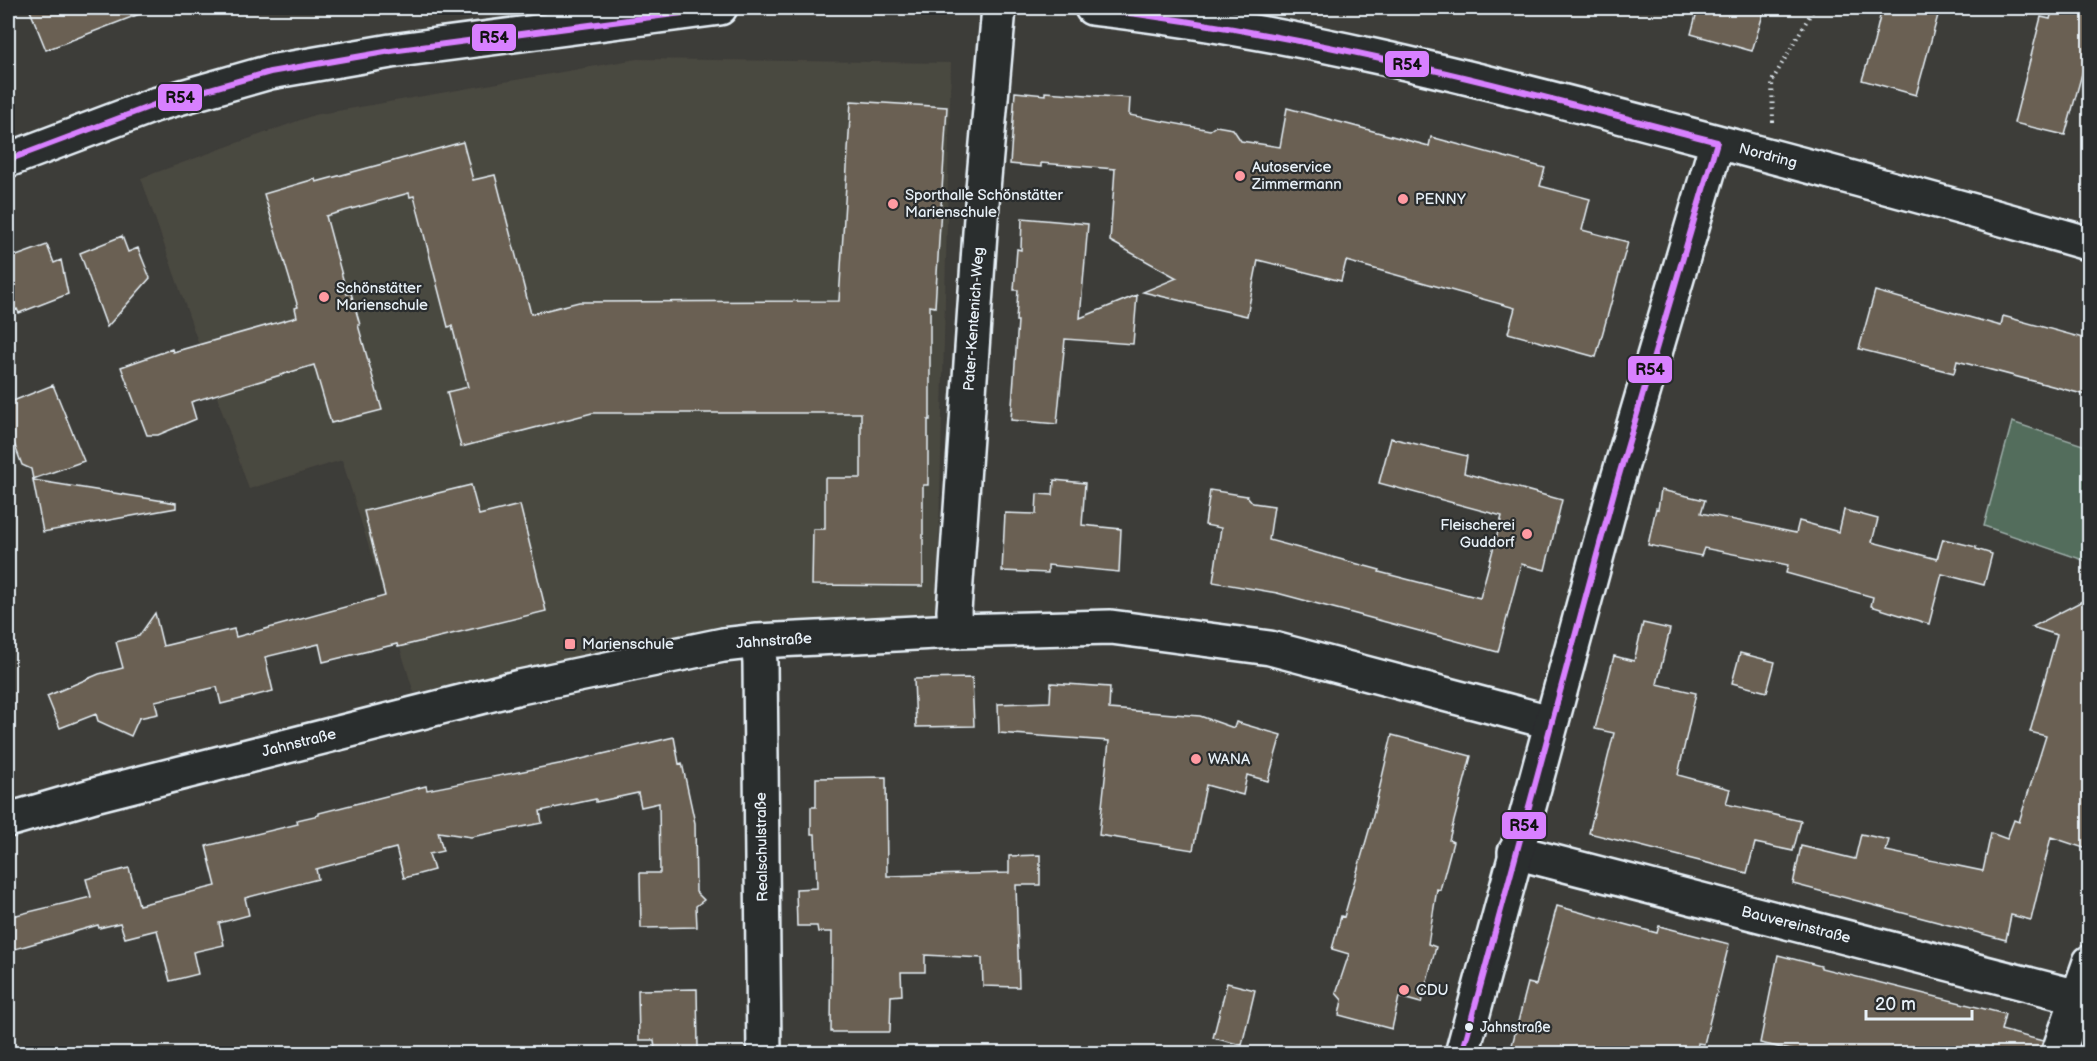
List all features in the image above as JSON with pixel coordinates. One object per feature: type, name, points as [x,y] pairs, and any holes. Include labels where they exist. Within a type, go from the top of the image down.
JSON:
[{"type":"street","points":[[8,160],[154,105],[270,72],[391,51],[720,8]]},
{"type":"street","name":"Pater-Kentenich-Weg","points":[[955,631],[954,611],[982,201],[999,8]]},
{"type":"street","name":"Nordring","points":[[1092,8],[1153,15],[1337,48],[1484,82],[1897,189],[2090,244]]},
{"type":"street","points":[[1462,1053],[1614,492],[1717,142]]},
{"type":"street","name":"Jahnstraße","points":[[8,820],[109,791],[520,687],[723,645],[758,641],[955,631],[1111,627],[1270,648],[1551,722]]},
{"type":"street","name":"Realschulstraße","points":[[758,641],[764,1053]]},
{"type":"street","name":"Bauvereinstraße","points":[[1515,852],[2078,997]]},
{"type":"street","points":[[2058,1053],[2090,962]]},
{"type":"path","points":[[1773,157],[1772,81],[1814,8]]},
{"type":"shaded area","points":[[637,59],[951,63],[937,614],[736,623],[414,693],[342,460],[249,489],[141,178],[314,115]]},
{"type":"green space","points":[[2012,422],[2089,447],[2089,562],[1984,526]]},
{"type":"building","points":[[29,8],[150,8],[150,10],[46,50]]},
{"type":"building","points":[[1698,8],[1765,8],[1752,51],[1691,34]]},
{"type":"building","points":[[1882,8],[1940,8],[1916,95],[1862,80]]},
{"type":"building","points":[[2053,8],[2090,8],[2090,45],[2065,135],[2014,123],[2041,17],[2050,19]]},
{"type":"building","points":[[1015,92],[1130,98],[1129,115],[1210,130],[1216,126],[1233,129],[1241,141],[1280,147],[1287,108],[1429,146],[1431,137],[1545,168],[1540,186],[1590,199],[1582,230],[1628,242],[1596,357],[1508,333],[1515,308],[1346,261],[1341,281],[1258,260],[1247,316],[1143,292],[1177,278],[1110,241],[1115,169],[1041,163],[1041,167],[1010,164]]},
{"type":"building","points":[[851,101],[947,107],[935,307],[930,306],[930,420],[928,420],[928,485],[923,485],[923,586],[812,585],[813,529],[825,529],[825,478],[861,478],[861,413],[592,413],[461,447],[447,392],[468,387],[452,326],[448,327],[414,196],[410,197],[409,193],[326,216],[347,294],[351,293],[382,410],[331,423],[314,365],[191,402],[196,419],[158,435],[147,435],[121,367],[172,349],[173,352],[297,317],[295,308],[298,307],[264,194],[463,142],[473,180],[495,175],[531,314],[579,302],[839,301]]},
{"type":"building","points":[[1022,218],[1088,224],[1080,318],[1137,295],[1133,344],[1065,339],[1057,424],[1011,420],[1018,321],[1016,321],[1018,290],[1014,290],[1017,249],[1021,250]]},
{"type":"building","points":[[122,236],[128,252],[138,248],[150,278],[107,327],[80,253]]},
{"type":"building","points":[[47,245],[54,263],[61,260],[68,294],[19,313],[17,309],[8,313],[8,259]]},
{"type":"building","points":[[1875,291],[2001,326],[2003,316],[2090,340],[2090,396],[1957,361],[1954,373],[1859,349]]},
{"type":"building","points":[[53,385],[84,461],[33,479],[31,469],[22,465],[8,427],[8,403]]},
{"type":"building","points":[[1391,438],[1467,456],[1464,473],[1562,500],[1545,570],[1521,564],[1498,652],[1277,593],[1213,582],[1221,528],[1205,525],[1210,490],[1247,496],[1253,503],[1274,506],[1269,540],[1480,598],[1502,516],[1379,483]]},
{"type":"building","points":[[33,480],[176,503],[176,508],[43,532]]},
{"type":"building","points":[[1054,480],[1085,483],[1082,525],[1121,529],[1119,572],[1048,565],[1048,573],[1002,571],[1005,513],[1036,514],[1037,494],[1053,495]]},
{"type":"building","points":[[471,485],[479,515],[520,505],[546,611],[398,647],[397,644],[323,662],[319,644],[265,657],[273,691],[221,704],[217,687],[155,701],[158,714],[139,718],[131,736],[98,721],[96,714],[60,728],[47,696],[99,674],[123,668],[116,642],[139,636],[155,613],[163,646],[234,629],[236,637],[385,596],[364,511]]},
{"type":"building","points":[[1661,490],[1705,500],[1701,513],[1796,533],[1799,521],[1839,532],[1844,510],[1878,519],[1872,542],[1937,559],[1943,539],[1976,547],[1976,549],[1992,554],[1984,585],[1942,574],[1929,624],[1871,606],[1873,597],[1786,573],[1788,565],[1704,548],[1701,556],[1648,545]]},
{"type":"building","points":[[2090,597],[2090,850],[2051,837],[2031,920],[2011,915],[2006,940],[1793,884],[1801,846],[1855,859],[1861,834],[1889,840],[1886,851],[1983,871],[1991,833],[2007,839],[2014,820],[2019,822],[2046,736],[2030,732],[2057,635],[2032,627]]},
{"type":"building","points":[[1643,623],[1670,629],[1657,684],[1696,693],[1678,775],[1730,789],[1726,804],[1801,821],[1793,851],[1755,843],[1747,873],[1589,833],[1614,733],[1595,729],[1614,656],[1634,661]]},
{"type":"building","points":[[1740,653],[1775,662],[1767,692],[1732,683]]},
{"type":"building","points":[[972,678],[974,726],[916,727],[914,679]]},
{"type":"building","points":[[1051,683],[1110,687],[1109,709],[1200,716],[1234,728],[1236,722],[1281,735],[1268,781],[1247,775],[1243,795],[1206,785],[1193,850],[1099,835],[1109,741],[999,733],[998,704],[1050,702]]},
{"type":"building","points":[[1392,735],[1471,756],[1449,840],[1453,842],[1440,890],[1437,889],[1428,944],[1436,947],[1421,1003],[1399,997],[1392,1029],[1339,1015],[1342,1000],[1336,993],[1349,954],[1332,949],[1341,916],[1344,917],[1372,820]]},
{"type":"building","points":[[674,737],[695,823],[696,892],[704,900],[696,906],[697,927],[641,928],[640,873],[660,873],[659,803],[641,807],[638,793],[540,811],[542,823],[471,837],[438,832],[443,851],[429,854],[434,870],[404,878],[396,848],[316,869],[318,879],[245,898],[249,915],[219,923],[224,945],[193,952],[198,974],[170,981],[157,930],[125,938],[120,923],[99,928],[98,925],[8,951],[8,917],[91,897],[86,879],[129,868],[139,905],[216,886],[206,846],[298,824],[297,820],[319,815],[319,813],[426,786],[427,790],[569,762]]},
{"type":"building","points":[[886,777],[887,876],[1009,873],[1009,856],[1040,855],[1040,885],[1016,885],[1019,987],[983,986],[982,958],[925,955],[925,972],[901,972],[902,995],[891,996],[890,1032],[831,1032],[832,932],[818,932],[817,926],[797,926],[796,889],[817,888],[815,834],[811,834],[811,807],[816,807],[816,778]]},
{"type":"building","points":[[1557,906],[1657,933],[1659,926],[1729,944],[1704,1044],[1698,1043],[1697,1053],[1510,1053],[1528,983],[1536,985]]},
{"type":"building","points":[[1778,955],[2005,1014],[2001,1030],[2043,1041],[2040,1053],[1804,1053],[1760,1043]]},
{"type":"building","points":[[1227,983],[1255,990],[1242,1045],[1213,1038]]},
{"type":"building","points":[[697,989],[698,1048],[655,1049],[654,1040],[639,1040],[638,990]]},
{"type":"transit line","name":"R54","points":[[8,160],[154,105],[270,72],[391,51],[720,8]]},
{"type":"transit line","name":"R54","points":[[1092,8],[1241,30],[1378,57],[1717,142]]},
{"type":"transit line","name":"R54","points":[[1462,1054],[1614,492],[1717,142]]},
{"type":"place","name":"Autoservice Zimmermann","points":[[1240,176]]},
{"type":"place","name":"PENNY","points":[[1403,199]]},
{"type":"place","name":"Sporthalle Schönstätter Marienschule","points":[[893,204]]},
{"type":"place","name":"Schönstätter Marienschule","points":[[324,297]]},
{"type":"place","name":"Fleischerei Guddorf","points":[[1527,534]]},
{"type":"place","name":"Marienschule","points":[[570,644]]},
{"type":"place","name":"WANA","points":[[1196,759]]},
{"type":"place","name":"CDU","points":[[1404,990]]},
{"type":"place","name":"Jahnstraße","points":[[1469,1027]]}]
